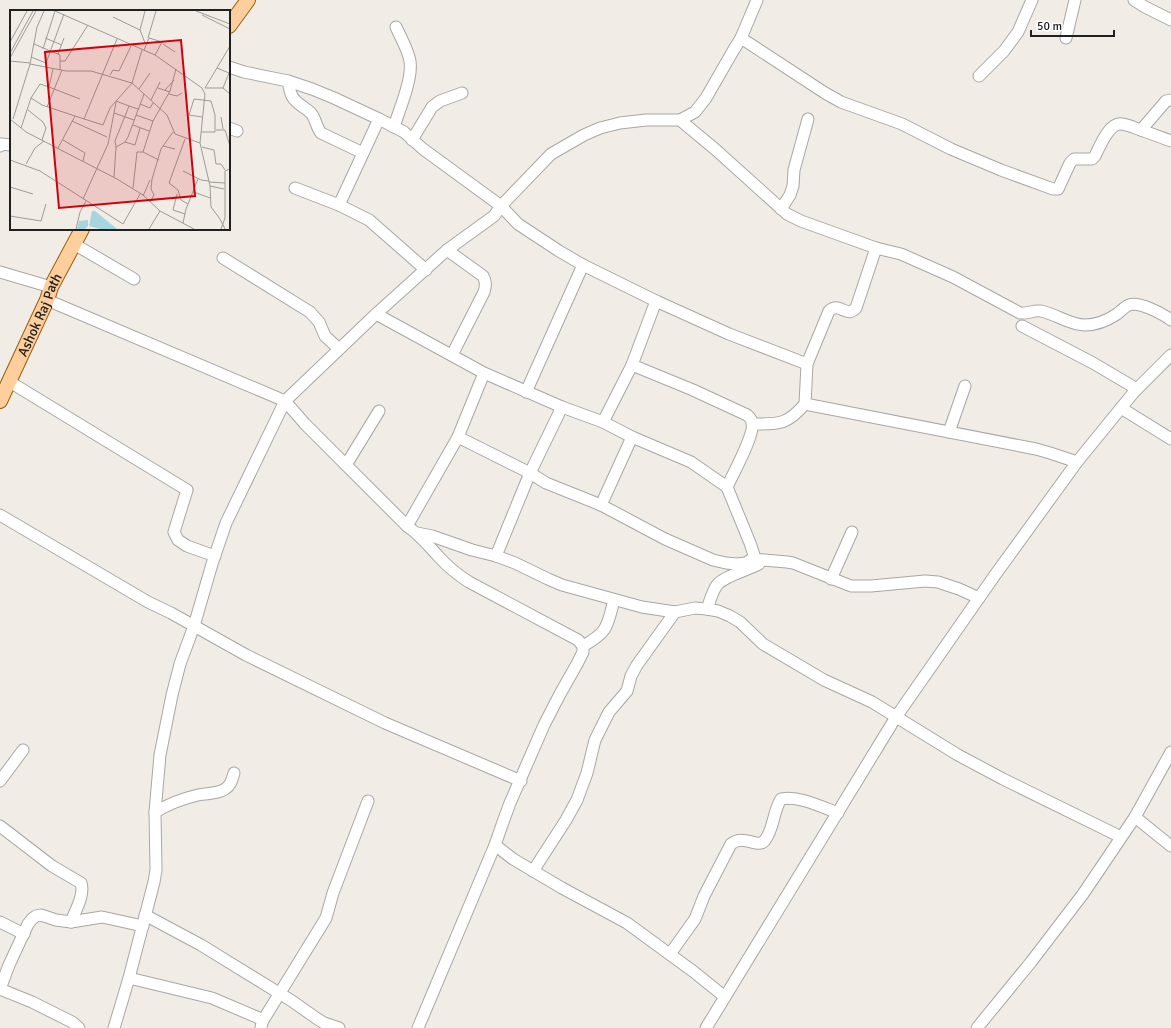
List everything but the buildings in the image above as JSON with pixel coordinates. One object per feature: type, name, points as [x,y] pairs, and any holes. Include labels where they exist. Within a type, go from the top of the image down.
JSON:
[{"type":"main road","points":[[230,25],[248,0]]},
{"type":"main road","name":"Ashok Raj Path","points":[[0,402],[49,294],[81,230]]},
{"type":"street","points":[[114,1028],[143,926],[156,870],[155,812],[162,740],[180,664],[231,512],[285,401],[376,314],[447,250],[494,216],[501,206],[551,154],[584,135],[600,128],[620,123],[646,120],[680,120],[694,112],[706,98],[741,38],[757,0]]},
{"type":"street","points":[[979,76],[1004,51],[1018,32],[1032,0]]},
{"type":"street","points":[[1066,38],[1075,0]]},
{"type":"street","points":[[1134,0],[1147,4],[1171,20]]},
{"type":"street","points":[[394,127],[406,91],[411,69],[408,53],[396,27]]},
{"type":"street","points":[[741,38],[841,102],[902,124],[950,148],[1001,170],[1053,189],[1058,189],[1070,162],[1074,158],[1092,158],[1095,156],[1110,128],[1115,124],[1122,124],[1171,141]]},
{"type":"street","points":[[230,68],[288,81],[334,98],[379,119],[404,132],[412,140],[501,206],[523,228],[583,265],[656,301],[729,334],[807,364]]},
{"type":"street","points":[[288,81],[294,100],[310,113],[321,133],[363,153]]},
{"type":"street","points":[[412,140],[432,108],[440,101],[462,93]]},
{"type":"street","points":[[1141,130],[1166,101],[1171,100]]},
{"type":"street","points":[[339,205],[379,119]]},
{"type":"street","points":[[782,209],[793,186],[794,170],[808,119]]},
{"type":"street","points":[[680,120],[716,150],[787,214],[801,221],[876,248],[901,254],[953,277],[1020,313],[1025,314],[1041,311],[1084,325],[1097,323],[1113,317],[1126,306],[1138,304],[1155,310],[1171,320]]},
{"type":"street","points":[[295,188],[339,205],[369,220],[426,270]]},
{"type":"street","points":[[74,244],[134,279]]},
{"type":"street","points":[[753,424],[777,424],[793,416],[805,404],[807,364],[829,311],[832,308],[838,308],[847,312],[853,312],[856,308],[876,248]]},
{"type":"street","points":[[447,250],[483,276],[486,282],[484,292],[452,355]]},
{"type":"street","points":[[223,258],[310,312],[319,322],[325,336],[339,349]]},
{"type":"street","points":[[526,392],[583,265]]},
{"type":"street","points":[[0,272],[285,401],[305,424],[407,526],[417,533],[449,567],[469,582],[571,635],[583,646]]},
{"type":"street","points":[[603,422],[632,365],[656,301]]},
{"type":"street","points":[[376,314],[484,373],[562,407],[603,422],[632,437],[691,462],[727,487],[750,543],[754,555],[752,559]]},
{"type":"street","points":[[1022,326],[1093,363],[1137,389]]},
{"type":"street","points":[[706,1028],[896,717],[979,598],[1078,462],[1137,389],[1171,355]]},
{"type":"street","points":[[632,365],[693,390],[747,415],[751,419],[753,424],[751,435],[727,487]]},
{"type":"street","points":[[407,526],[458,437],[484,373]]},
{"type":"street","points":[[10,382],[187,490],[174,532],[178,540],[187,546],[215,556]]},
{"type":"street","points":[[949,432],[965,386]]},
{"type":"street","points":[[805,404],[1036,449],[1078,462]]},
{"type":"street","points":[[496,556],[530,473],[562,407]]},
{"type":"street","points":[[1121,408],[1171,439]]},
{"type":"street","points":[[346,465],[379,411]]},
{"type":"street","points":[[458,437],[530,473],[546,483],[601,505],[665,539],[713,560],[737,564],[746,563],[752,559],[794,563],[851,586],[925,581],[938,582],[979,598]]},
{"type":"street","points":[[601,505],[632,437]]},
{"type":"street","points":[[0,515],[132,592],[246,655],[385,723],[521,781]]},
{"type":"street","points":[[831,579],[852,532]]},
{"type":"street","points":[[417,533],[432,536],[472,550],[496,556],[515,563],[562,585],[614,600],[642,607],[674,612],[695,608],[707,609],[718,611],[730,616],[740,622],[763,644],[824,680],[863,697],[979,766],[1121,837]]},
{"type":"street","points":[[707,609],[716,586],[721,581],[767,560]]},
{"type":"street","points":[[418,1028],[495,846],[503,822],[544,725],[577,664],[583,646],[600,635],[606,629],[614,600]]},
{"type":"street","points":[[533,871],[577,800],[587,773],[595,740],[609,712],[627,691],[631,676],[637,665],[674,612]]},
{"type":"street","points":[[0,781],[23,750]]},
{"type":"street","points":[[977,1028],[1084,894],[1135,817],[1171,752]]},
{"type":"street","points":[[155,812],[166,806],[198,795],[224,790],[231,784],[234,773]]},
{"type":"street","points":[[670,954],[695,919],[704,896],[731,844],[735,840],[759,844],[763,842],[768,834],[781,799],[786,798],[805,801],[838,813]]},
{"type":"street","points":[[262,1025],[326,918],[333,893],[368,801]]},
{"type":"street","points":[[1135,817],[1171,846]]},
{"type":"street","points":[[0,826],[52,866],[81,883],[83,888],[81,896],[71,922]]},
{"type":"street","points":[[495,846],[513,859],[562,888],[606,910],[627,923],[725,997]]},
{"type":"street","points":[[79,1028],[72,1022],[32,1002],[0,989],[12,959],[32,919],[41,915],[56,920],[71,922],[102,917],[143,926]]},
{"type":"street","points":[[145,915],[201,945],[292,1001],[324,1023],[339,1028]]},
{"type":"street","points":[[0,922],[24,934]]},
{"type":"street","points":[[129,978],[212,998],[259,1018],[262,1025]]}]
